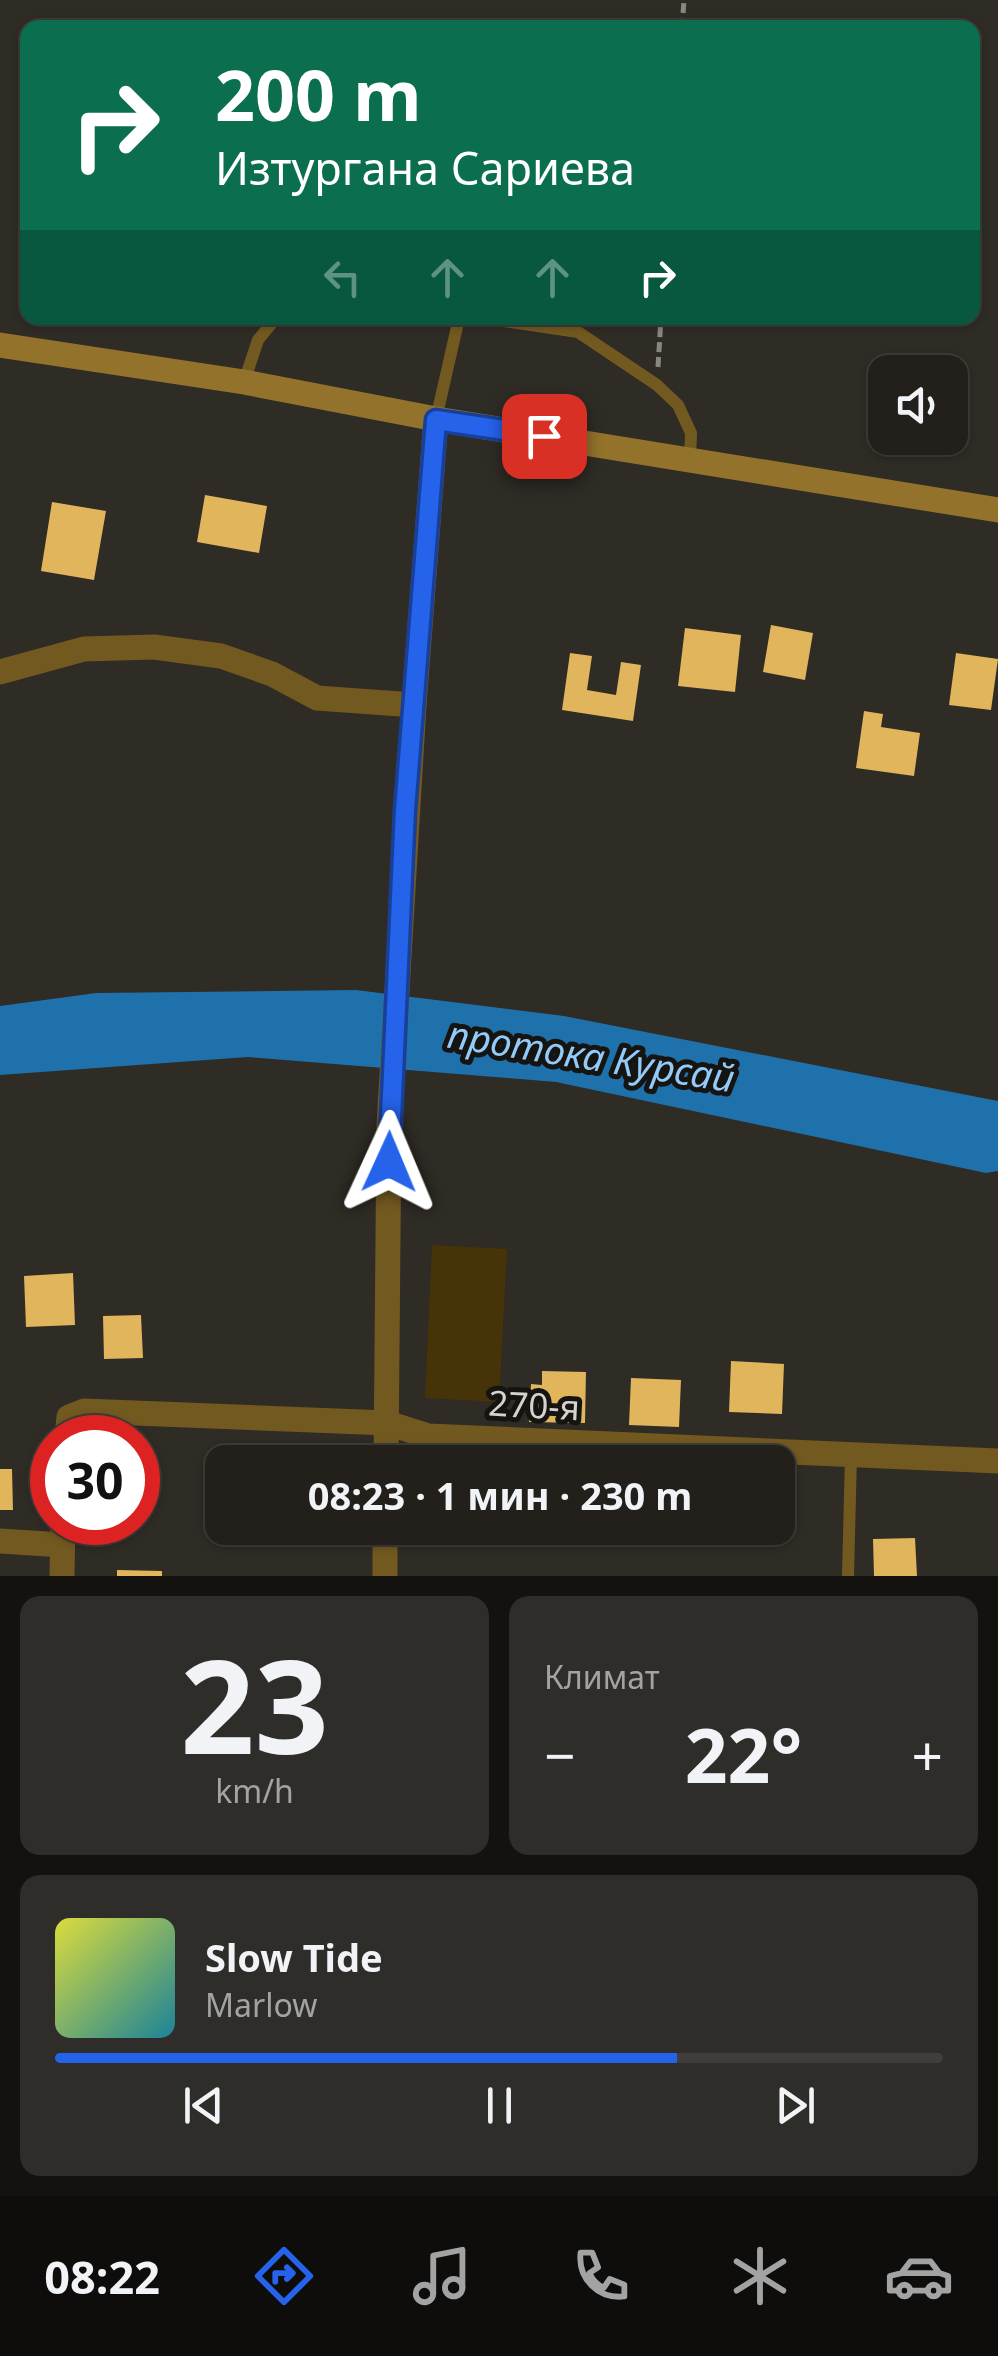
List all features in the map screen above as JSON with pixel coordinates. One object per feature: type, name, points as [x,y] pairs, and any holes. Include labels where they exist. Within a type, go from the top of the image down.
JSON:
[{"type":"street","points":[[0,344],[244,382],[436,420],[998,510]]},
{"type":"street","points":[[386,1445],[389,1125],[405,810],[436,420]]},
{"type":"street","points":[[0,672],[84,648],[154,647],[221,656],[272,674],[316,698],[414,705]]},
{"type":"street","name":"270-я","points":[[80,1415],[84,1411],[386,1424],[428,1436],[998,1460]]},
{"type":"street","points":[[0,1541],[30,1538]]},
{"type":"street","points":[[62,1545],[62,1576]]},
{"type":"street","points":[[385,1545],[385,1576]]},
{"type":"lane","points":[[244,382],[258,340],[270,325]]},
{"type":"lane","points":[[436,420],[457,325]]},
{"type":"lane","points":[[530,325],[578,332],[656,385],[678,404],[691,433],[690,459]]},
{"type":"lane","points":[[848,1576],[851,1454]]},
{"type":"path","points":[[656,385],[661,325]]},
{"type":"shaded area","points":[[432,1245],[507,1249],[499,1402],[425,1398]]},
{"type":"water","name":"протока Курсай","points":[[356,990],[564,1016],[998,1101],[998,1171],[986,1173],[556,1082],[248,1057],[0,1075],[0,1006],[96,993]]},
{"type":"building","points":[[205,495],[267,506],[259,553],[197,542]]},
{"type":"building","points":[[52,502],[106,511],[94,580],[41,571]]},
{"type":"building","points":[[771,625],[813,633],[805,680],[763,672]]},
{"type":"building","points":[[685,628],[741,635],[735,692],[678,686]]},
{"type":"building","points":[[570,653],[592,656],[587,690],[616,695],[621,662],[641,665],[633,721],[562,710]]},
{"type":"building","points":[[956,653],[998,659],[991,710],[949,705]]},
{"type":"building","points":[[864,711],[883,714],[881,727],[920,733],[914,776],[856,768]]},
{"type":"building","points":[[73,1273],[75,1325],[26,1327],[24,1276]]},
{"type":"building","points":[[141,1315],[143,1358],[104,1359],[103,1316]]},
{"type":"building","points":[[731,1361],[784,1364],[782,1414],[729,1412]]},
{"type":"building","points":[[542,1371],[586,1372],[585,1423],[529,1422],[531,1384],[542,1385]]},
{"type":"building","points":[[631,1378],[681,1380],[679,1427],[629,1425]]},
{"type":"building","points":[[0,1469],[12,1469],[13,1510],[0,1510]]},
{"type":"building","points":[[915,1538],[917,1576],[874,1576],[873,1539]]},
{"type":"building","points":[[117,1570],[162,1571],[162,1576],[117,1576]]},
{"type":"route","points":[[389,1162],[405,810],[436,420],[544,436]]}]
